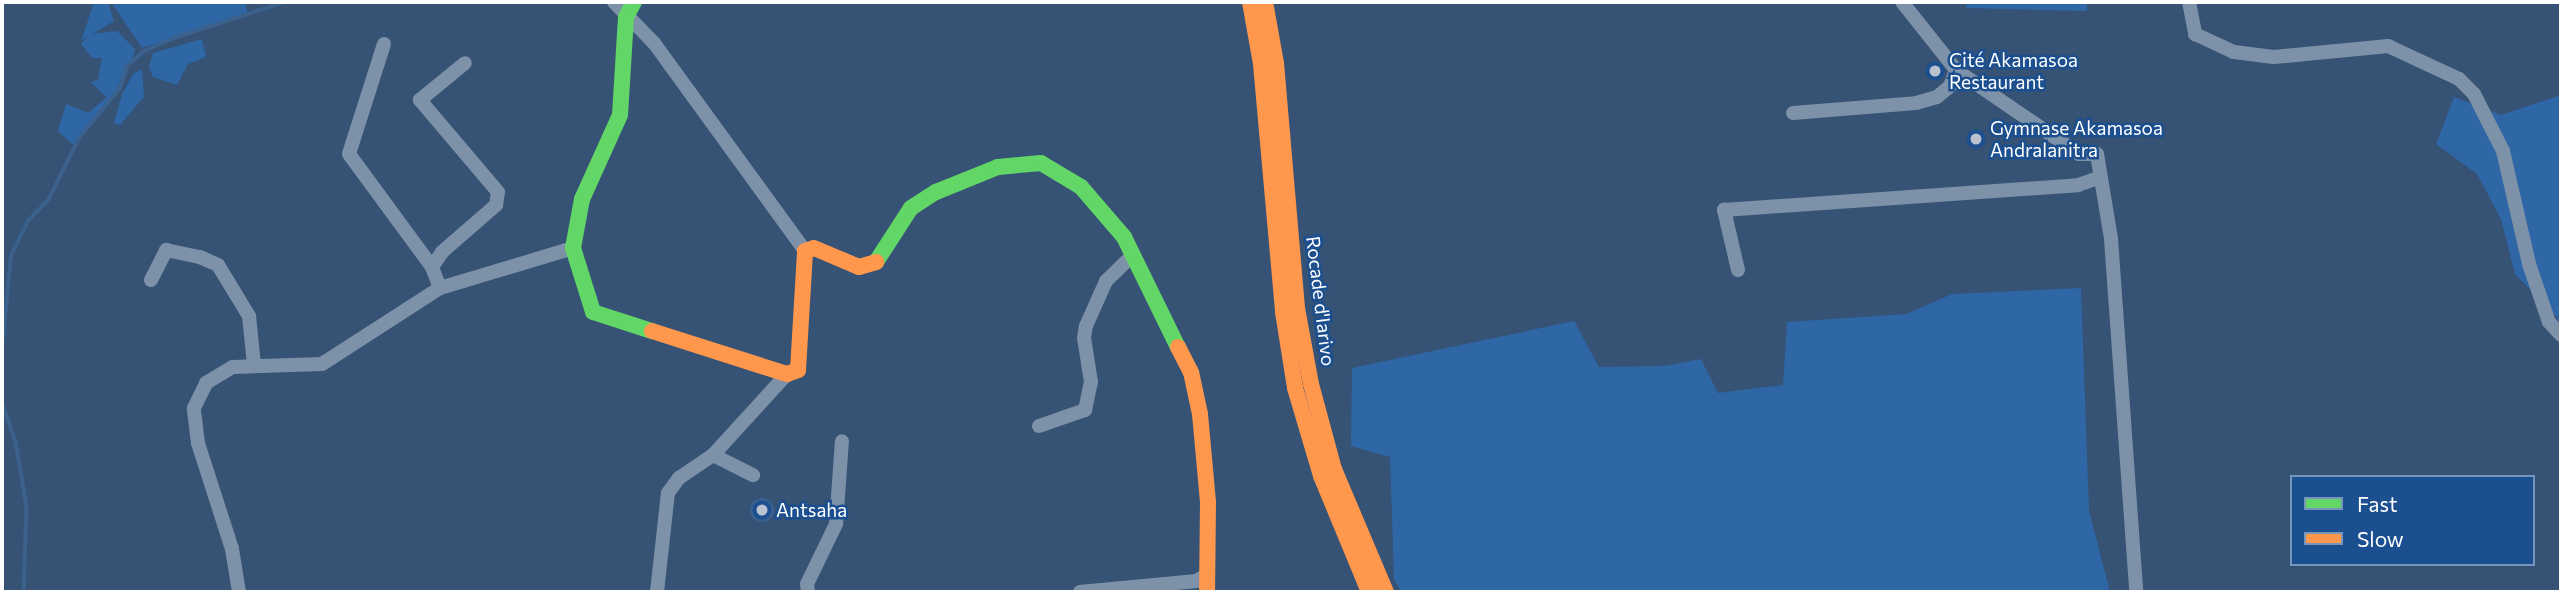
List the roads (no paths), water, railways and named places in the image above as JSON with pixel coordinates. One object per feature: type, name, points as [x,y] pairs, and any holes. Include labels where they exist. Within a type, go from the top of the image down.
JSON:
[{"type":"street","points":[[614,2],[654,43],[805,251],[798,370],[787,374],[712,455],[679,478],[668,493],[657,592]]},
{"type":"street","points":[[634,2],[626,17],[620,114],[582,199],[573,248],[593,312],[787,374]]},
{"type":"street","name":"Rocade d'Iarivo","points":[[1250,2],[1261,64],[1283,312],[1295,388],[1321,476],[1368,592]]},
{"type":"street","name":"Rocade d'Iarivo","points":[[1265,2],[1276,63],[1297,308],[1311,384],[1334,469],[1386,592]]},
{"type":"street","points":[[1902,2],[1956,70],[2080,154],[2097,154],[2111,239],[2136,592]]},
{"type":"street","points":[[2189,2],[2195,34],[2234,52],[2274,57],[2388,46],[2459,79],[2474,94],[2503,151],[2529,264],[2549,322],[2561,335]]},
{"type":"street","points":[[384,44],[349,154],[432,267],[440,288]]},
{"type":"street","points":[[432,267],[442,252],[496,205],[498,192],[420,100],[465,63]]},
{"type":"street","points":[[1793,113],[1916,103],[1937,97],[1950,86],[1956,70]]},
{"type":"street","points":[[805,251],[814,248],[859,267],[875,262],[911,208],[936,192],[998,167],[1041,163],[1081,187],[1124,237],[1191,372],[1200,414],[1208,502],[1207,592]]},
{"type":"street","points":[[1738,270],[1724,210],[2078,185],[2101,177]]},
{"type":"street","points":[[239,592],[232,549],[198,443],[194,408],[206,383],[218,373],[254,364],[322,364],[440,288],[573,248]]},
{"type":"street","points":[[151,280],[166,250],[200,257],[218,265],[249,316],[254,364]]},
{"type":"street","points":[[1039,426],[1085,411],[1091,382],[1084,338],[1086,326],[1106,281],[1132,256]]},
{"type":"street","points":[[808,592],[807,584],[836,524],[842,441]]},
{"type":"street","points":[[712,455],[753,475]]},
{"type":"street","points":[[1080,592],[1196,581],[1207,575]]},
{"type":"waterway","points":[[2,349],[11,256],[28,221],[49,199],[79,138],[120,88],[127,66],[144,51],[174,38],[285,2]]},
{"type":"waterway","points":[[2,402],[16,442],[27,507],[24,592]]},
{"type":"place","name":"Cité Akamasoa Restaurant","points":[[1935,71]]},
{"type":"place","name":"Gymnase Akamasoa Andralanitra","points":[[1976,139]]},
{"type":"place","name":"Antsaha","points":[[762,510]]}]
